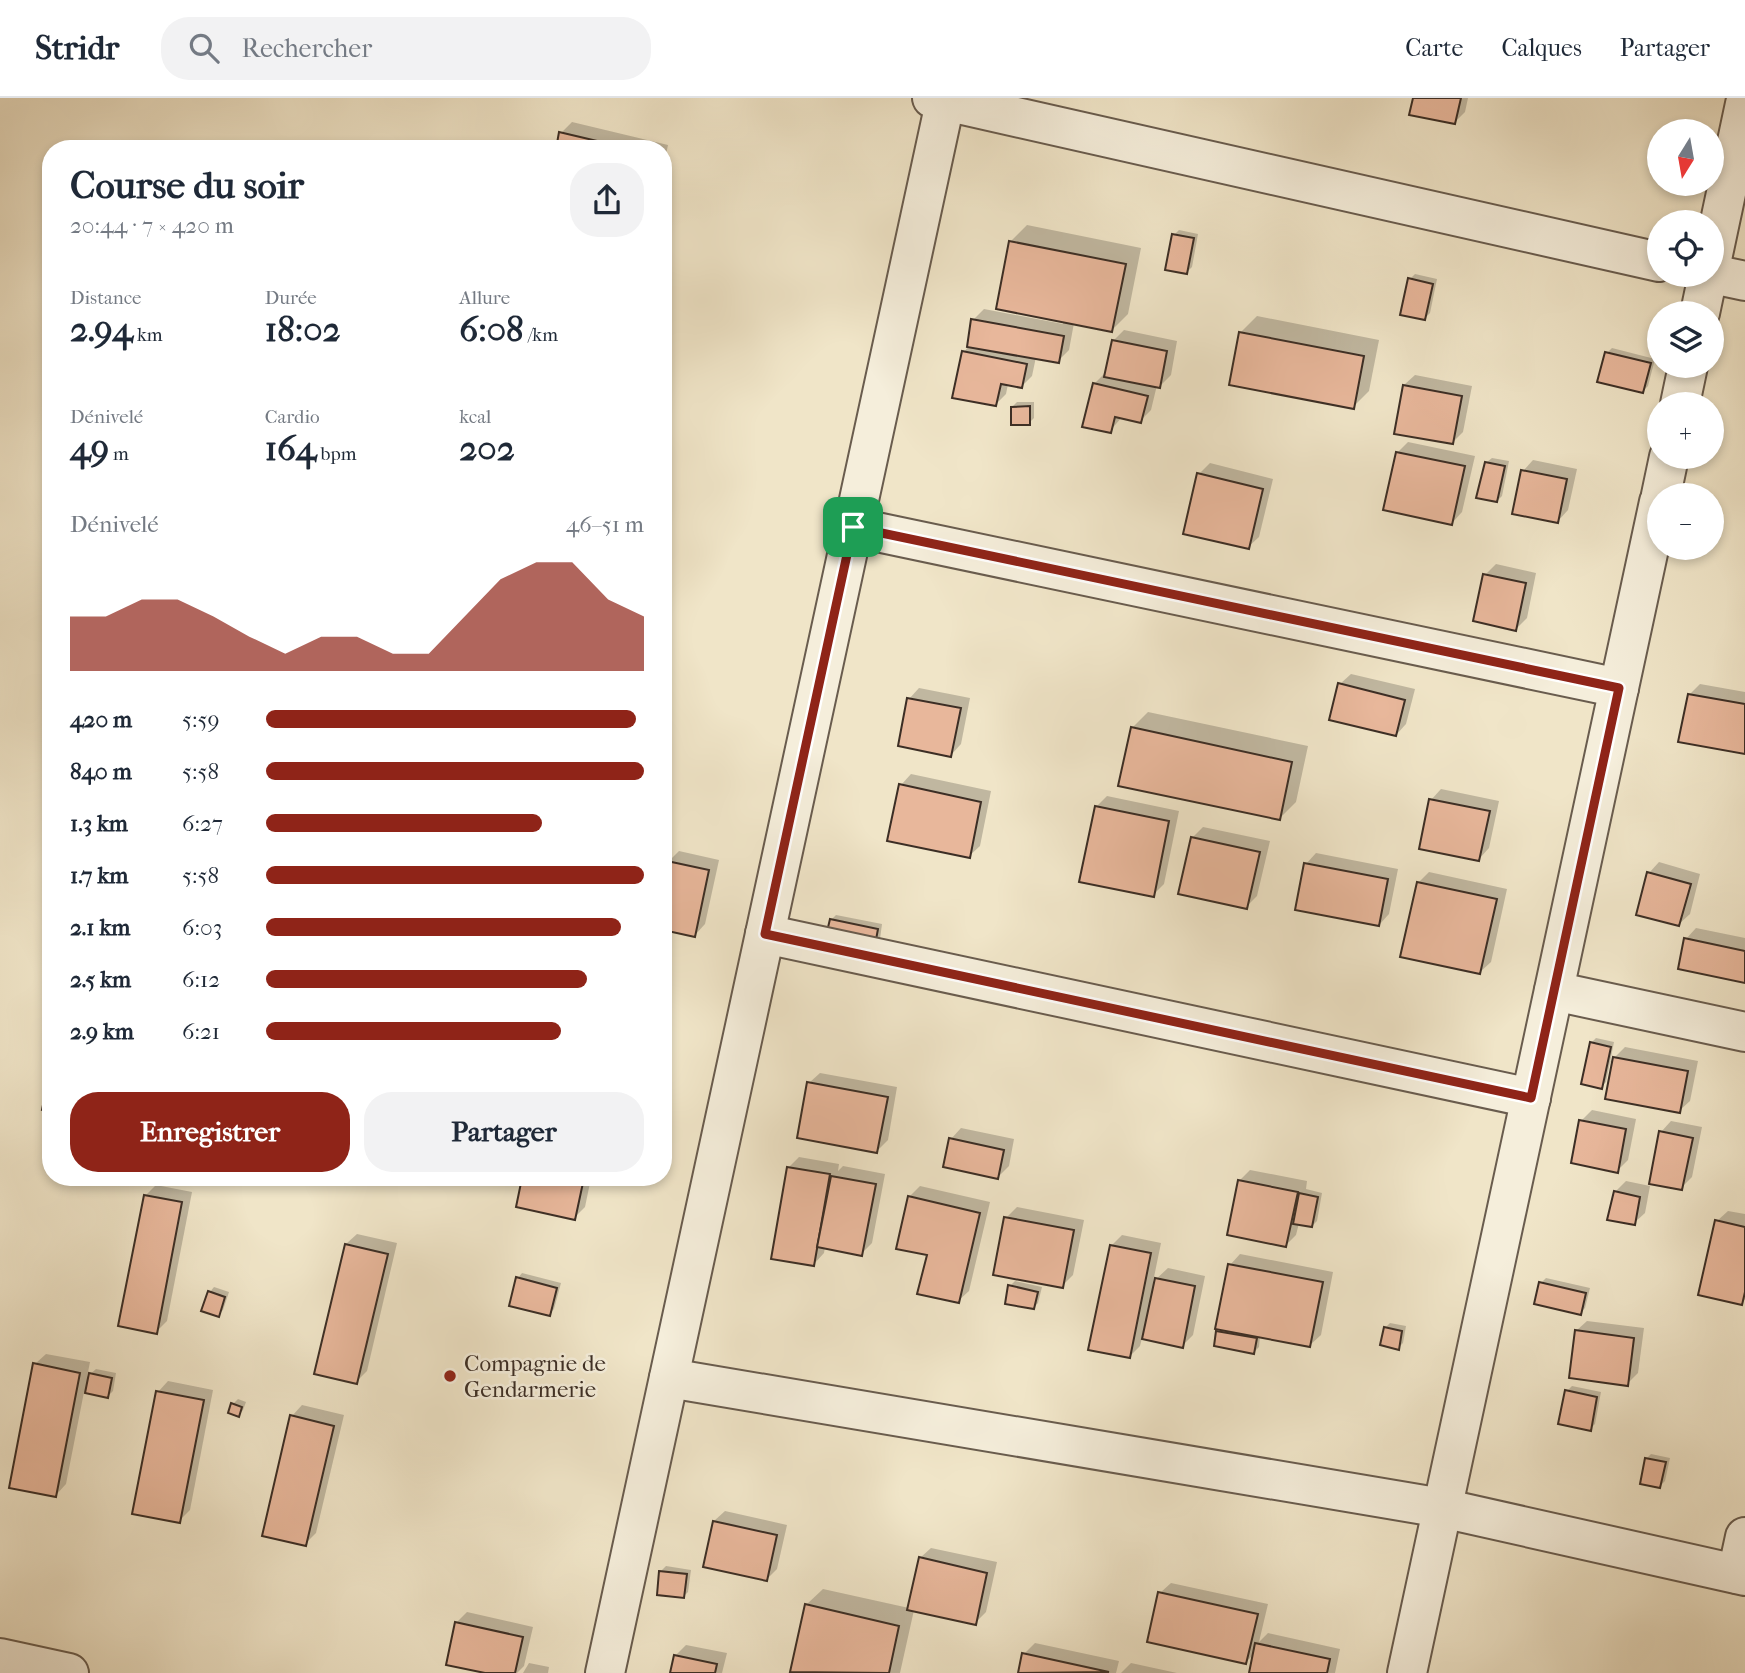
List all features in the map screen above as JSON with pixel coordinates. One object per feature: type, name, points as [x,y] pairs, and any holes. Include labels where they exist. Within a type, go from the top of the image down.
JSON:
[{"type":"street","points":[[605,1673],[853,527],[941,99],[1647,259]]},
{"type":"street","points":[[1722,210],[1745,104]]},
{"type":"street","points":[[1724,277],[1745,281]]},
{"type":"street","points":[[853,527],[1619,688]]},
{"type":"street","points":[[1407,1673],[1647,558]]},
{"type":"street","points":[[765,934],[1531,1098]]},
{"type":"street","points":[[1554,991],[1745,1032]]},
{"type":"street","points":[[669,1378],[1442,1508],[1741,1575],[1745,1536]]},
{"type":"street","points":[[0,1658],[69,1673]]},
{"type":"building","points":[[1413,98],[1461,98],[1455,124],[1409,115]]},
{"type":"building","points":[[559,132],[593,140],[558,140]]},
{"type":"building","points":[[1172,234],[1194,238],[1187,274],[1165,270]]},
{"type":"building","points":[[1009,241],[1126,264],[1112,332],[996,309]]},
{"type":"building","points":[[1408,278],[1433,284],[1425,320],[1400,315]]},
{"type":"building","points":[[971,319],[1064,336],[1059,363],[967,347]]},
{"type":"building","points":[[1239,332],[1364,356],[1354,409],[1229,385]]},
{"type":"building","points":[[1112,340],[1167,351],[1160,388],[1104,377]]},
{"type":"building","points":[[962,351],[1027,364],[1022,388],[1001,384],[996,406],[952,398]]},
{"type":"building","points":[[1605,352],[1647,362],[1643,393],[1597,382]]},
{"type":"building","points":[[1093,383],[1148,396],[1141,423],[1115,417],[1111,433],[1082,427]]},
{"type":"building","points":[[1403,385],[1462,396],[1453,444],[1394,434]]},
{"type":"building","points":[[1030,406],[1030,425],[1011,425],[1011,407]]},
{"type":"building","points":[[1396,452],[1465,466],[1452,525],[1383,510]]},
{"type":"building","points":[[1485,462],[1505,466],[1497,502],[1476,498]]},
{"type":"building","points":[[1521,470],[1567,479],[1558,523],[1512,514]]},
{"type":"building","points":[[1197,473],[1263,489],[1249,549],[1183,534]]},
{"type":"building","points":[[1483,574],[1526,583],[1516,631],[1473,621]]},
{"type":"building","points":[[1338,683],[1405,700],[1396,736],[1329,720]]},
{"type":"building","points":[[1688,694],[1745,704],[1745,754],[1678,742]]},
{"type":"building","points":[[907,698],[961,708],[951,757],[898,746]]},
{"type":"building","points":[[1131,727],[1292,762],[1280,820],[1118,786]]},
{"type":"building","points":[[899,784],[981,802],[970,858],[887,841]]},
{"type":"building","points":[[1429,799],[1490,811],[1479,861],[1419,849]]},
{"type":"building","points":[[1095,806],[1169,821],[1154,897],[1079,882]]},
{"type":"building","points":[[1191,837],[1260,852],[1247,909],[1178,894]]},
{"type":"building","points":[[672,862],[709,870],[695,937],[672,932]]},
{"type":"building","points":[[1304,863],[1388,879],[1379,926],[1295,910]]},
{"type":"building","points":[[1647,872],[1691,884],[1679,926],[1636,915]]},
{"type":"building","points":[[1417,882],[1497,899],[1480,974],[1400,957]]},
{"type":"building","points":[[830,919],[878,929],[875,945],[826,936]]},
{"type":"building","points":[[1684,938],[1745,951],[1745,983],[1678,969]]},
{"type":"building","points":[[1590,1042],[1611,1047],[1602,1089],[1581,1084]]},
{"type":"building","points":[[1613,1057],[1688,1071],[1680,1113],[1605,1099]]},
{"type":"building","points":[[807,1082],[888,1097],[877,1153],[797,1138]]},
{"type":"building","points":[[1579,1120],[1626,1129],[1618,1173],[1571,1163]]},
{"type":"building","points":[[1659,1131],[1693,1138],[1682,1190],[1649,1184]]},
{"type":"building","points":[[949,1138],[1004,1150],[998,1179],[943,1167]]},
{"type":"building","points":[[787,1167],[830,1174],[814,1266],[771,1259]]},
{"type":"building","points":[[831,1176],[876,1184],[862,1256],[817,1247]]},
{"type":"building","points":[[1238,1180],[1298,1192],[1286,1247],[1227,1235]]},
{"type":"building","points":[[520,1186],[582,1186],[575,1220],[516,1207]]},
{"type":"building","points":[[1614,1191],[1640,1197],[1635,1225],[1607,1220]]},
{"type":"building","points":[[1299,1193],[1318,1197],[1312,1227],[1293,1224]]},
{"type":"building","points":[[144,1195],[182,1202],[157,1334],[118,1326]]},
{"type":"building","points":[[908,1196],[980,1213],[959,1303],[917,1294],[927,1255],[896,1249]]},
{"type":"building","points":[[1004,1217],[1074,1230],[1063,1288],[993,1275]]},
{"type":"building","points":[[1715,1220],[1745,1227],[1745,1292],[1742,1305],[1698,1295]]},
{"type":"building","points":[[345,1244],[388,1254],[357,1384],[314,1374]]},
{"type":"building","points":[[1110,1245],[1151,1253],[1130,1358],[1088,1350]]},
{"type":"building","points":[[1228,1264],[1323,1282],[1310,1347],[1215,1329]]},
{"type":"building","points":[[516,1277],[557,1288],[550,1316],[509,1306]]},
{"type":"building","points":[[1155,1278],[1195,1286],[1183,1348],[1142,1339]]},
{"type":"building","points":[[1539,1282],[1586,1293],[1581,1315],[1534,1304]]},
{"type":"building","points":[[1008,1285],[1038,1292],[1034,1309],[1005,1304]]},
{"type":"building","points":[[208,1291],[225,1297],[219,1317],[201,1311]]},
{"type":"building","points":[[1384,1327],[1402,1331],[1399,1350],[1380,1345]]},
{"type":"building","points":[[1575,1330],[1634,1338],[1628,1386],[1569,1378]]},
{"type":"building","points":[[1216,1331],[1257,1338],[1254,1354],[1214,1346]]},
{"type":"building","points":[[33,1363],[80,1373],[56,1497],[9,1488]]},
{"type":"building","points":[[89,1373],[112,1378],[108,1398],[85,1393]]},
{"type":"building","points":[[1565,1390],[1597,1397],[1591,1431],[1558,1424]]},
{"type":"building","points":[[156,1391],[204,1400],[180,1523],[132,1514]]},
{"type":"building","points":[[231,1403],[242,1407],[239,1417],[228,1413]]},
{"type":"building","points":[[290,1415],[334,1426],[306,1546],[262,1536]]},
{"type":"building","points":[[1645,1458],[1666,1462],[1660,1488],[1640,1484]]},
{"type":"building","points":[[713,1521],[777,1535],[767,1581],[703,1567]]},
{"type":"building","points":[[919,1557],[987,1573],[976,1625],[907,1610]]},
{"type":"building","points":[[659,1571],[687,1574],[684,1598],[657,1595]]},
{"type":"building","points":[[1158,1592],[1258,1614],[1246,1664],[1147,1642]]},
{"type":"building","points":[[805,1604],[899,1626],[889,1673],[790,1672]]},
{"type":"building","points":[[455,1622],[523,1637],[515,1673],[485,1673],[446,1665]]},
{"type":"building","points":[[1255,1643],[1330,1659],[1327,1673],[1249,1673]]},
{"type":"building","points":[[1022,1653],[1109,1672],[1018,1673]]},
{"type":"building","points":[[674,1655],[717,1664],[715,1673],[670,1673]]},
{"type":"place","name":"Compagnie de Gendarmerie","points":[[450,1376]]},
{"type":"route","points":[[853,527],[1619,688],[1531,1098],[765,934],[853,527]]}]
